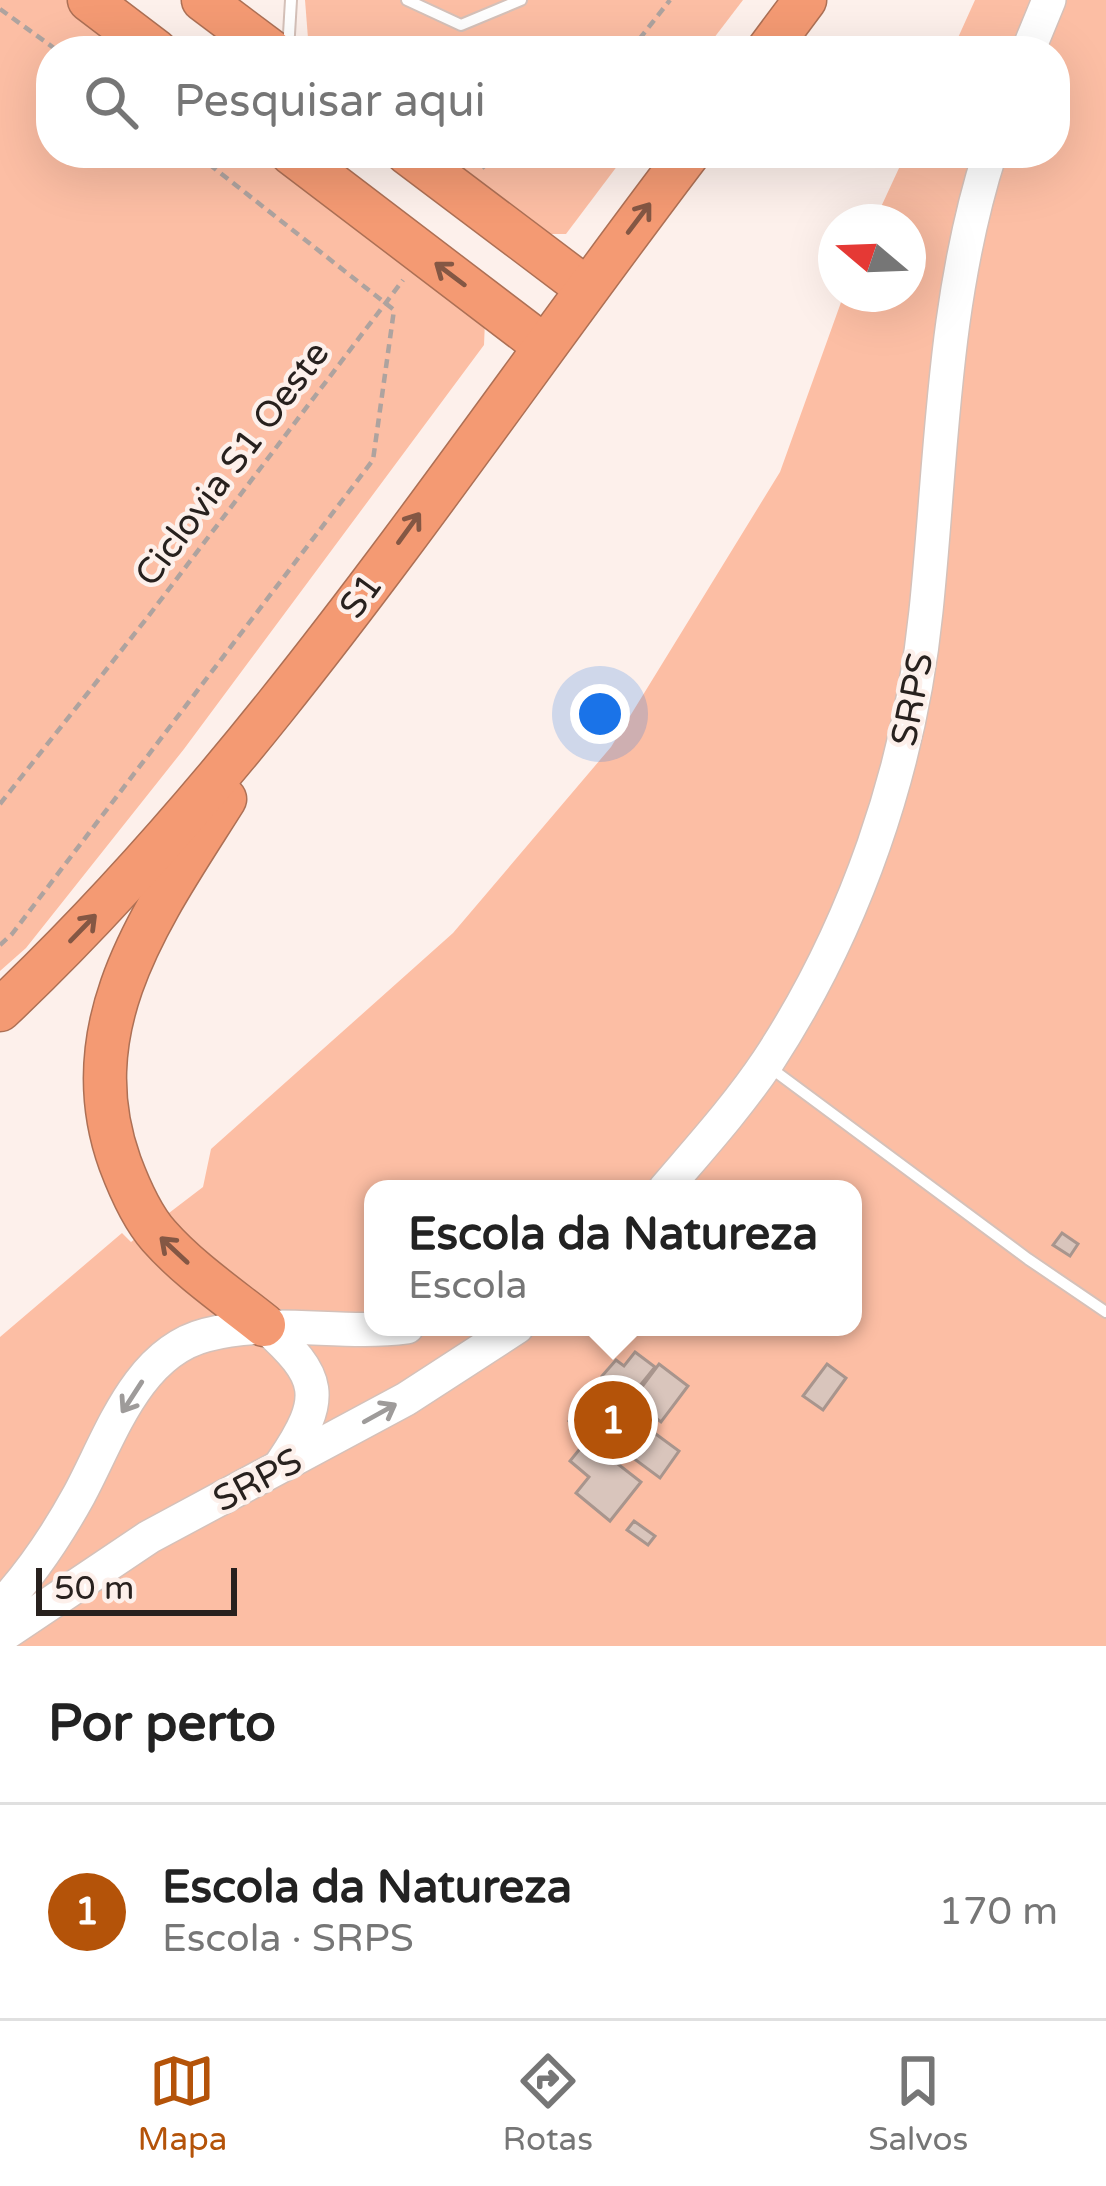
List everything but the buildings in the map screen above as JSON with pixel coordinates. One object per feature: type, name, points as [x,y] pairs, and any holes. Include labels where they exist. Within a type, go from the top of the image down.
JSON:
[{"type":"highway","points":[[89,0],[136,36]]},
{"type":"highway","points":[[203,0],[251,36]]},
{"type":"highway","points":[[778,36],[806,0]]},
{"type":"highway","points":[[310,168],[543,345]]},
{"type":"highway","points":[[377,219],[407,168]]},
{"type":"highway","points":[[427,168],[586,288]]},
{"type":"highway","name":"S1","points":[[0,1010],[125,884],[313,660],[678,168]]},
{"type":"highway","points":[[264,1325],[157,1234],[127,1182],[109,1130],[103,1094],[120,983],[147,923],[313,660]]},
{"type":"main road","points":[[1034,36],[1049,0]]},
{"type":"main road","name":"SRPS","points":[[672,1180],[766,1064],[804,1001],[847,913],[885,811],[913,709],[954,304],[985,168]]},
{"type":"main road","points":[[0,1607],[49,1546],[130,1398],[150,1370],[178,1346],[205,1335],[264,1325],[364,1330]]},
{"type":"main road","points":[[264,1325],[298,1356],[311,1378],[313,1404],[303,1432],[278,1469]]},
{"type":"main road","name":"SRPS","points":[[0,1637],[149,1538],[406,1399],[503,1336]]},
{"type":"lane","points":[[289,36],[291,0]]},
{"type":"lane","points":[[407,0],[461,26],[521,0]]},
{"type":"lane","points":[[766,1064],[1106,1312]]},
{"type":"path","points":[[642,36],[670,0]]},
{"type":"path","points":[[0,9],[37,36]]},
{"type":"path","points":[[0,945],[373,460],[394,310],[213,168]]},
{"type":"path","points":[[463,195],[482,168]]},
{"type":"path","name":"Ciclovia S1 Oeste","points":[[0,803],[147,618],[422,253]]},
{"type":"shaded area","points":[[0,0],[70,0],[118,36],[36,36],[36,168],[292,168],[485,321],[484,345],[184,749],[26,948],[0,971]]},
{"type":"shaded area","points":[[305,0],[743,0],[715,36],[308,36]]},
{"type":"shaded area","points":[[975,0],[1106,0],[1106,1646],[0,1646],[0,1337],[122,1233],[131,1242],[203,1187],[211,1149],[453,933],[611,747],[780,472],[838,312],[926,312],[926,204],[882,204],[899,168],[1070,168],[1070,36],[959,36]]},
{"type":"shaded area","points":[[454,168],[616,168],[566,234],[541,234]]},
{"type":"place","name":"Escola da Natureza","points":[[613,1420]]}]
